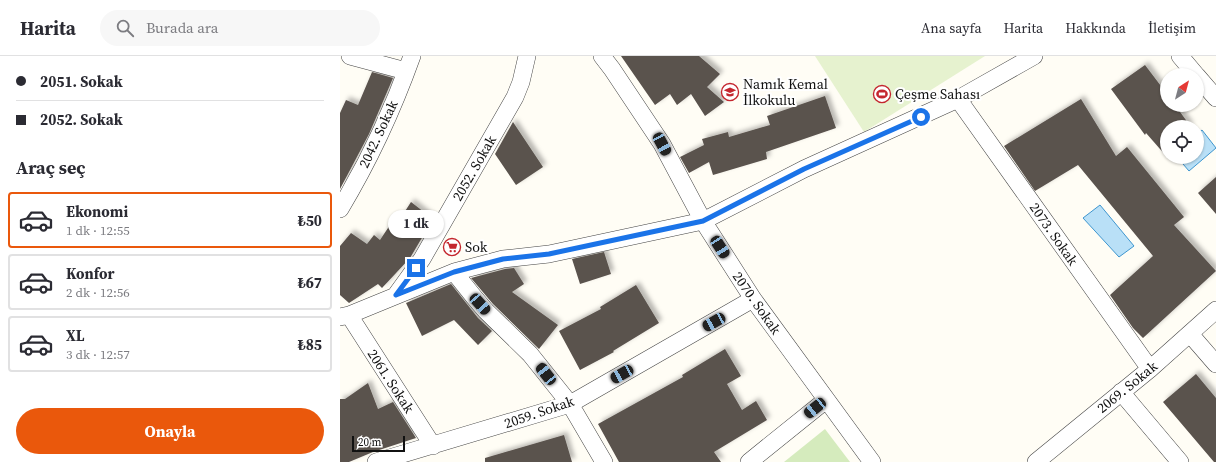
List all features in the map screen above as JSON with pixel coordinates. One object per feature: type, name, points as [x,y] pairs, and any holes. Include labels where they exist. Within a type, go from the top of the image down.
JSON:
[{"type":"street","points":[[350,56],[409,64]]},
{"type":"street","name":"2052. Sokak","points":[[396,295],[422,259],[515,97],[521,82],[527,56]]},
{"type":"street","name":"2070. Sokak","points":[[602,56],[662,144],[703,221],[753,299],[872,462]]},
{"type":"street","points":[[345,316],[454,272],[503,259],[549,254],[703,221],[804,169],[958,99],[1034,56]]},
{"type":"street","points":[[1180,56],[1191,68]]},
{"type":"street","name":"2042. Sokak","points":[[340,209],[368,157],[409,64]]},
{"type":"street","points":[[1204,83],[1216,98]]},
{"type":"street","name":"2073. Sokak","points":[[958,99],[1150,369]]},
{"type":"street","points":[[454,272],[486,311],[530,354],[570,404],[604,462]]},
{"type":"street","name":"2059. Sokak","points":[[376,462],[570,404],[753,299]]},
{"type":"street","name":"2069. Sokak","points":[[1036,462],[1150,369],[1216,310]]},
{"type":"street","name":"2061. Sokak","points":[[345,316],[433,446]]},
{"type":"street","points":[[1190,334],[1216,364]]},
{"type":"street","points":[[1122,392],[1180,462]]},
{"type":"street","points":[[750,462],[826,400]]},
{"type":"green space","name":"Çeşme Sahası","points":[[815,56],[985,56],[864,132]]},
{"type":"green space","points":[[825,429],[850,462],[784,462]]},
{"type":"water","points":[[1204,133],[1216,148],[1204,158]]},
{"type":"water","points":[[1183,164],[1197,164],[1189,171]]},
{"type":"water","points":[[1100,205],[1134,246],[1119,257],[1083,218]]},
{"type":"building","points":[[621,56],[699,56],[720,74],[707,87],[724,102],[705,116],[691,94],[677,105],[670,94],[655,105]]},
{"type":"building","points":[[1145,65],[1160,85],[1160,112],[1180,112],[1186,120],[1160,120],[1160,149],[1146,133],[1145,135],[1111,89]]},
{"type":"building","points":[[372,72],[393,78],[369,134],[340,189],[340,113],[346,100],[358,105]]},
{"type":"building","points":[[825,96],[836,128],[766,152],[767,159],[713,175],[709,162],[689,173],[680,157],[704,145],[702,139],[728,132],[729,137],[770,125],[767,116]]},
{"type":"building","points":[[1081,99],[1116,156],[1127,147],[1184,217],[1174,225],[1216,271],[1143,338],[1133,328],[1110,295],[1153,256],[1078,165],[1035,191],[1004,146]]},
{"type":"building","points":[[513,122],[543,167],[516,185],[495,154]]},
{"type":"building","points":[[1216,177],[1216,214],[1198,193]]},
{"type":"building","points":[[411,202],[433,219],[410,258],[382,288],[378,284],[349,303],[340,295],[340,246],[351,233],[367,244],[374,235],[380,240],[396,216],[400,219]]},
{"type":"building","points":[[604,252],[611,274],[580,284],[572,259]]},
{"type":"building","points":[[514,268],[524,284],[512,292],[558,325],[539,349],[493,304],[471,278]]},
{"type":"building","points":[[451,284],[478,318],[492,331],[478,345],[454,320],[422,336],[406,303]]},
{"type":"building","points":[[636,285],[659,323],[613,351],[614,352],[580,370],[559,331],[601,309],[600,307]]},
{"type":"building","points":[[725,349],[741,376],[727,384],[742,410],[756,401],[767,420],[714,452],[721,462],[619,462],[598,424],[683,377],[682,375]]},
{"type":"building","points":[[1196,374],[1216,398],[1216,462],[1214,462],[1163,402]]},
{"type":"building","points":[[368,383],[378,409],[393,402],[416,438],[373,452],[349,462],[340,462],[340,399],[345,399]]},
{"type":"building","points":[[564,435],[572,462],[485,462],[485,458]]},
{"type":"place","name":"Namık Kemal İlkokulu","points":[[730,92]]},
{"type":"place","name":"Çeşme Sahası","points":[[882,94]]},
{"type":"place","name":"Sok","points":[[452,247]]},
{"type":"route","points":[[416,268],[396,295],[454,272],[503,259],[549,254],[703,221],[804,169],[921,117]]}]
